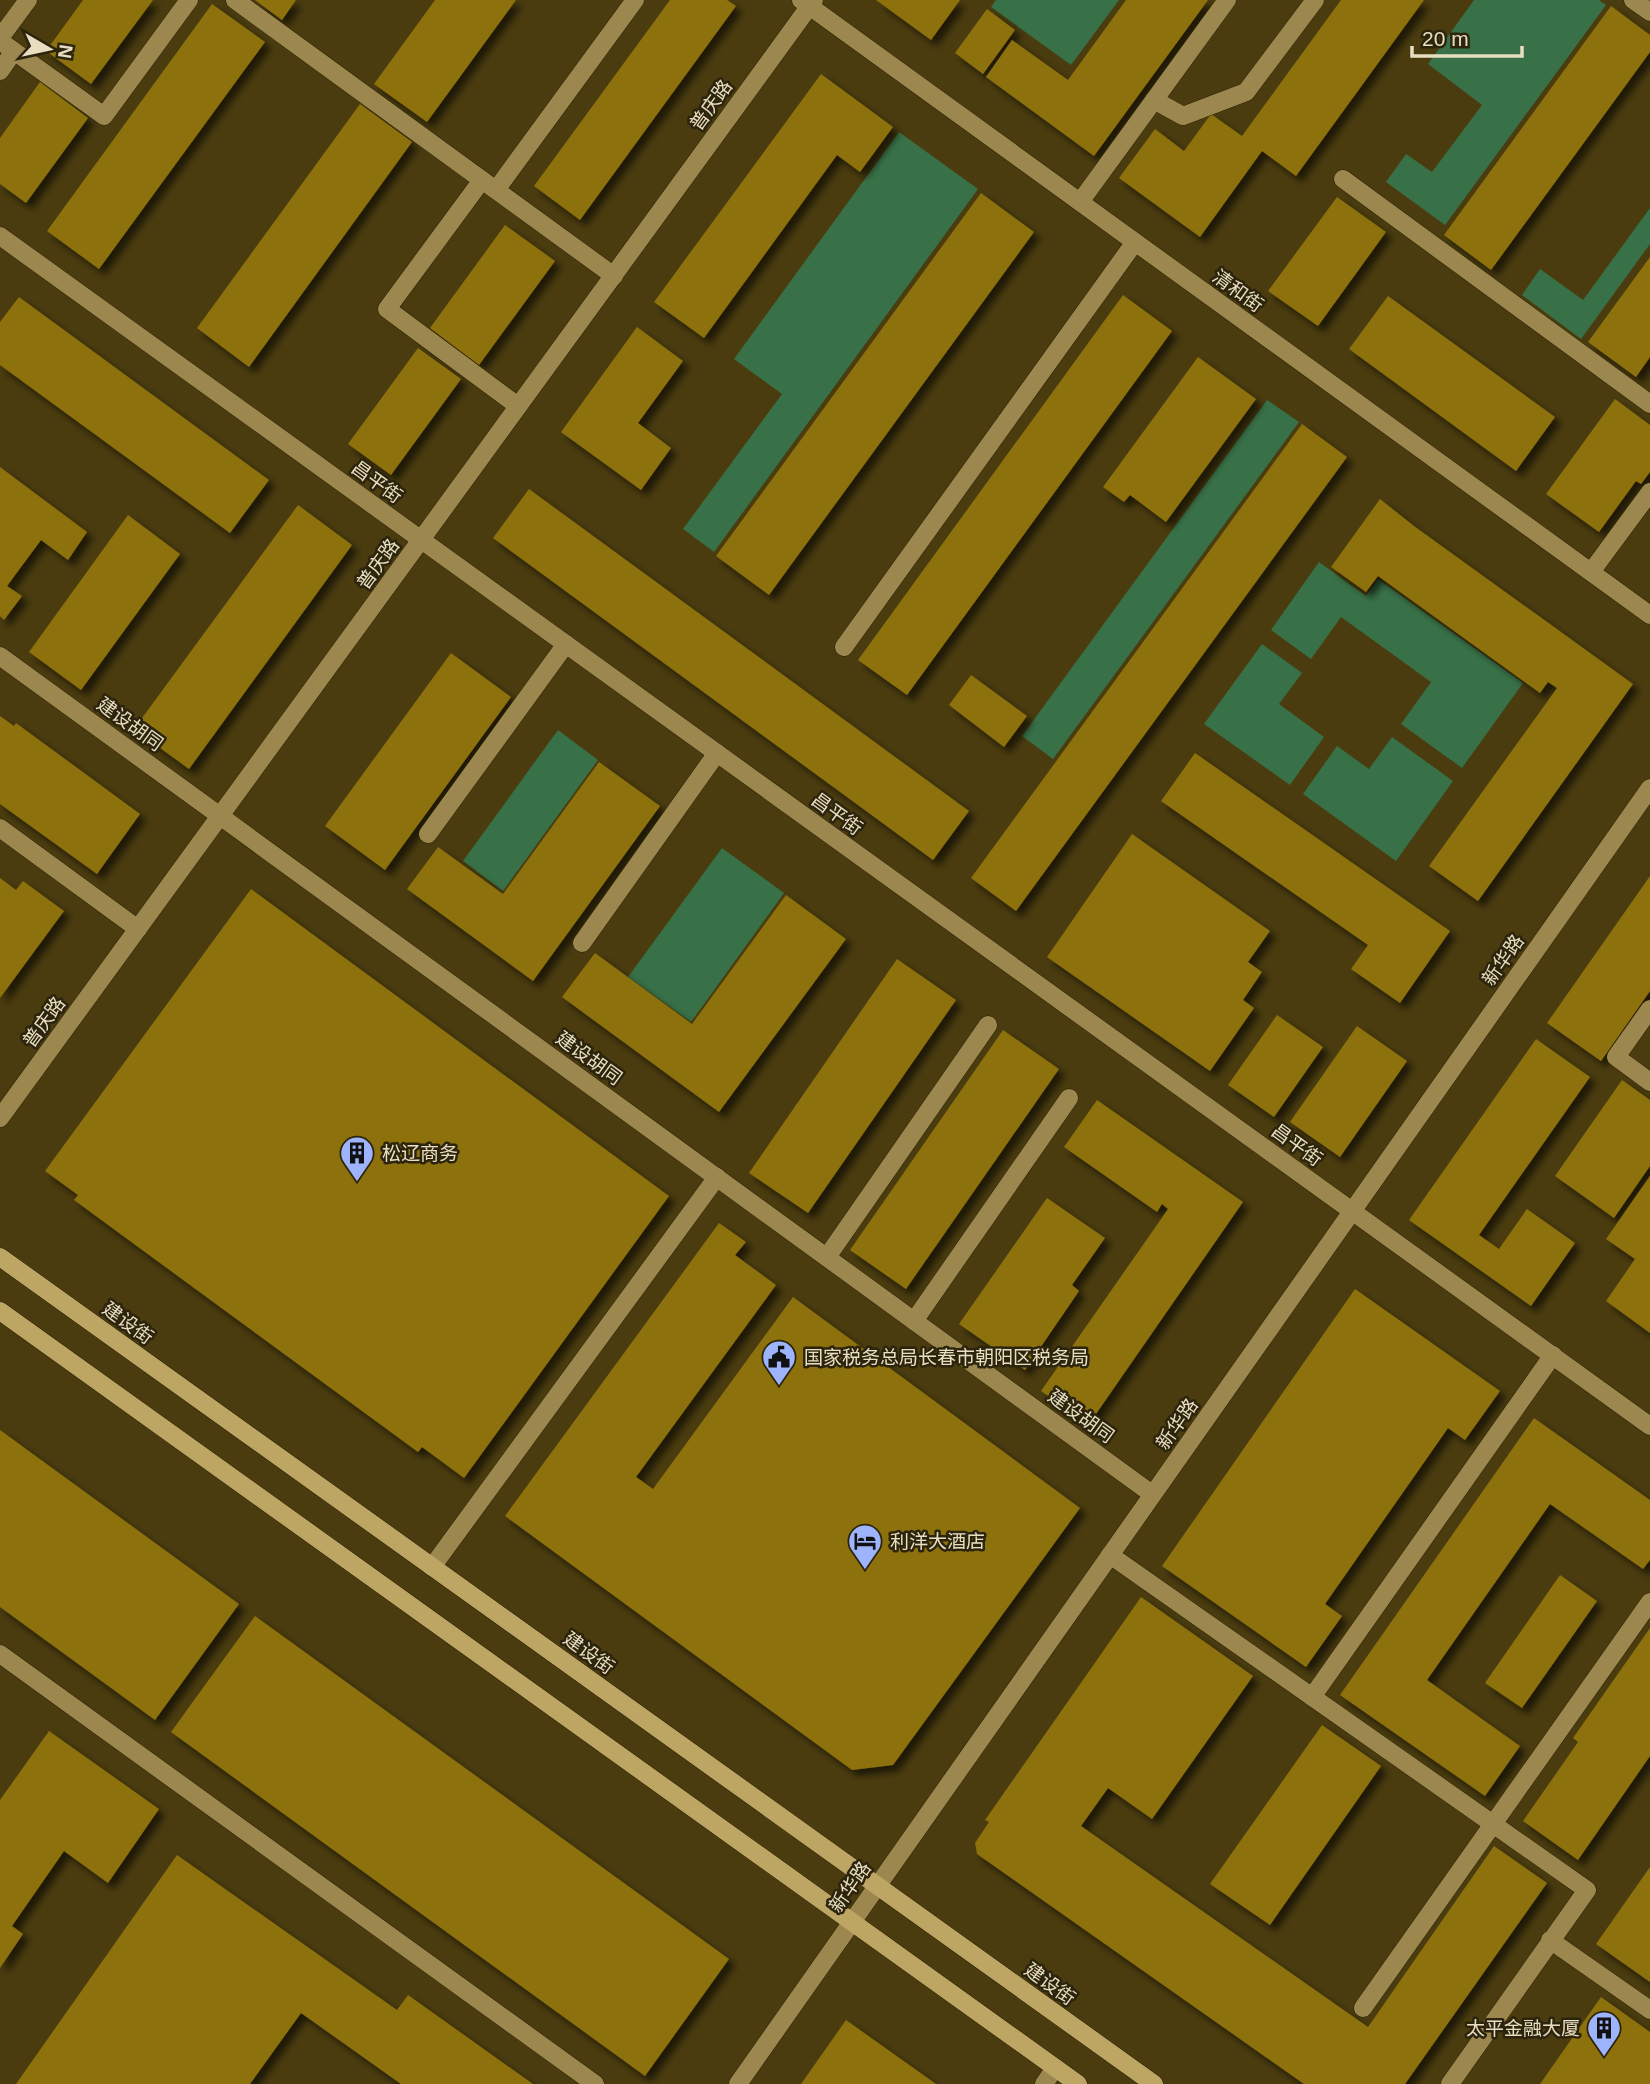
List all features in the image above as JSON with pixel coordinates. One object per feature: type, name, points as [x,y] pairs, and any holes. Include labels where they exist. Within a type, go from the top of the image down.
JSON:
[{"type":"main road","name":"建设街","points":[[0,1257],[1154,2084]]},
{"type":"main road","points":[[0,1311],[1078,2084]]},
{"type":"street","points":[[0,71],[5,43],[27,0]]},
{"type":"street","points":[[5,43],[104,116],[189,0]]},
{"type":"street","points":[[235,0],[614,276]]},
{"type":"street","points":[[518,406],[387,309],[635,0]]},
{"type":"street","points":[[1080,202],[1227,0]]},
{"type":"street","points":[[1154,100],[1183,116],[1246,92],[1315,0]]},
{"type":"street","points":[[1633,0],[1650,12]]},
{"type":"street","name":"清和街","points":[[808,2],[1650,615]]},
{"type":"street","name":"普庆路","points":[[0,1118],[614,276],[808,2]]},
{"type":"street","points":[[1343,179],[1650,404]]},
{"type":"street","name":"昌平街","points":[[0,236],[1650,1426]]},
{"type":"street","points":[[844,647],[1135,242]]},
{"type":"street","points":[[1591,572],[1650,492]]},
{"type":"street","points":[[428,834],[566,644]]},
{"type":"street","name":"建设胡同","points":[[0,656],[1153,1494]]},
{"type":"street","points":[[582,943],[717,753]]},
{"type":"street","name":"新华路","points":[[738,2084],[1650,788]]},
{"type":"street","points":[[0,828],[138,929]]},
{"type":"street","points":[[1650,1009],[1616,1057],[1650,1082]]},
{"type":"street","points":[[827,1257],[988,1026]]},
{"type":"street","points":[[914,1321],[1069,1098]]},
{"type":"street","points":[[432,1567],[717,1177]]},
{"type":"street","points":[[1312,1697],[1553,1355]]},
{"type":"street","points":[[1110,1555],[1587,1890],[1450,2084]]},
{"type":"street","points":[[1363,2008],[1650,1602]]},
{"type":"street","points":[[0,1654],[595,2084]]},
{"type":"street","points":[[1550,1940],[1650,2010]]},
{"type":"street","points":[[1044,2084],[1055,2068]]},
{"type":"green space","points":[[996,0],[1119,0],[1071,65],[991,7]]},
{"type":"green space","points":[[1474,0],[1599,0],[1606,5],[1445,225],[1386,182],[1406,154],[1432,172],[1482,105],[1428,64]]},
{"type":"green space","points":[[899,132],[978,189],[714,552],[683,529],[782,394],[734,359]]},
{"type":"green space","points":[[1650,208],[1650,244],[1581,339],[1522,295],[1540,269],[1583,300]]},
{"type":"green space","points":[[1267,400],[1299,422],[1053,759],[1022,736]]},
{"type":"green space","points":[[1319,562],[1366,596],[1378,579],[1523,683],[1462,768],[1401,724],[1431,682],[1341,617],[1311,659],[1271,630]]},
{"type":"green space","points":[[1262,644],[1302,673],[1279,704],[1324,737],[1290,785],[1204,724]]},
{"type":"green space","points":[[558,730],[598,760],[503,891],[463,861]]},
{"type":"green space","points":[[1392,737],[1453,781],[1396,861],[1303,794],[1337,746],[1369,769]]},
{"type":"green space","points":[[722,848],[784,893],[691,1022],[628,977]]},
{"type":"building","points":[[83,0],[153,0],[91,84],[46,51]]},
{"type":"building","points":[[255,0],[296,0],[282,20]]},
{"type":"building","points":[[435,0],[516,0],[427,122],[374,84]]},
{"type":"building","points":[[670,0],[727,0],[736,6],[580,220],[534,186]]},
{"type":"building","points":[[876,0],[960,0],[931,40]]},
{"type":"building","points":[[1126,0],[1208,0],[1094,156],[986,77],[1012,40],[1068,80]]},
{"type":"building","points":[[1341,0],[1424,0],[1296,176],[1262,151],[1200,237],[1119,178],[1155,129],[1184,151],[1211,114],[1242,136]]},
{"type":"building","points":[[212,4],[265,42],[99,269],[47,231]]},
{"type":"building","points":[[1611,6],[1650,35],[1650,52],[1491,270],[1444,235]]},
{"type":"building","points":[[987,9],[1015,30],[983,74],[955,53]]},
{"type":"building","points":[[821,74],[893,127],[860,172],[837,155],[704,338],[654,302]]},
{"type":"building","points":[[40,82],[88,118],[26,203],[0,184],[0,138]]},
{"type":"building","points":[[360,104],[412,142],[249,367],[197,328]]},
{"type":"building","points":[[981,193],[1034,232],[769,595],[716,556]]},
{"type":"building","points":[[1337,197],[1386,232],[1318,326],[1268,291]]},
{"type":"building","points":[[505,225],[555,261],[479,365],[430,328]]},
{"type":"building","points":[[1650,257],[1650,357],[1636,377],[1588,342]]},
{"type":"building","points":[[1123,295],[1172,331],[907,695],[858,660]]},
{"type":"building","points":[[1388,296],[1555,417],[1516,471],[1349,349]]},
{"type":"building","points":[[19,297],[269,480],[230,533],[0,365],[0,322]]},
{"type":"building","points":[[637,327],[683,361],[638,423],[671,448],[641,490],[561,432]]},
{"type":"building","points":[[418,348],[461,379],[391,475],[348,444]]},
{"type":"building","points":[[1198,357],[1256,399],[1166,522],[1130,495],[1124,502],[1103,487]]},
{"type":"building","points":[[1615,399],[1650,425],[1650,472],[1641,484],[1636,481],[1599,532],[1546,494]]},
{"type":"building","points":[[1302,424],[1347,457],[1016,911],[971,878]]},
{"type":"building","points":[[0,467],[87,532],[68,560],[41,540],[7,586],[22,596],[4,620],[0,616]]},
{"type":"building","points":[[529,489],[969,811],[933,860],[493,538]]},
{"type":"building","points":[[1380,499],[1633,684],[1478,901],[1429,866],[1557,688],[1548,682],[1540,693],[1378,576],[1366,592],[1331,567]]},
{"type":"building","points":[[298,505],[352,545],[189,769],[134,729]]},
{"type":"building","points":[[128,515],[180,554],[81,690],[29,652]]},
{"type":"building","points":[[451,653],[511,697],[385,870],[325,826]]},
{"type":"building","points":[[971,675],[1027,716],[1004,747],[949,705]]},
{"type":"building","points":[[0,716],[14,726],[16,723],[140,814],[97,874],[0,804]]},
{"type":"building","points":[[1195,753],[1450,931],[1400,1003],[1351,969],[1368,945],[1161,801]]},
{"type":"building","points":[[599,762],[660,806],[533,981],[407,889],[438,847],[503,894]]},
{"type":"building","points":[[1132,834],[1270,931],[1248,962],[1262,972],[1243,1000],[1254,1008],[1210,1071],[1047,957]]},
{"type":"building","points":[[1650,876],[1650,991],[1601,1061],[1547,1023]]},
{"type":"building","points":[[0,878],[16,890],[23,881],[64,911],[0,998]]},
{"type":"building","name":"松辽商务","points":[[251,889],[669,1196],[464,1478],[422,1447],[418,1452],[74,1200],[78,1195],[45,1171]]},
{"type":"building","points":[[786,895],[846,939],[719,1112],[562,997],[595,953],[692,1024]]},
{"type":"building","points":[[897,959],[956,1000],[808,1213],[749,1173]]},
{"type":"building","points":[[1277,1015],[1323,1047],[1274,1117],[1228,1085]]},
{"type":"building","points":[[1357,1026],[1407,1061],[1340,1157],[1290,1122]]},
{"type":"building","points":[[1003,1030],[1059,1069],[906,1289],[850,1250]]},
{"type":"building","points":[[1536,1039],[1590,1077],[1479,1235],[1499,1249],[1527,1209],[1575,1243],[1531,1306],[1409,1220]]},
{"type":"building","points":[[1622,1080],[1650,1100],[1650,1166],[1614,1218],[1555,1176]]},
{"type":"building","points":[[1097,1100],[1243,1202],[1089,1424],[1041,1391],[1168,1209],[1162,1204],[1157,1212],[1064,1147]]},
{"type":"building","points":[[1650,1176],[1650,1333],[1606,1301],[1635,1259],[1606,1239]]},
{"type":"building","points":[[1047,1198],[1105,1238],[1072,1285],[1079,1291],[1025,1370],[959,1324]]},
{"type":"building","name":"利洋大酒店","points":[[719,1223],[746,1242],[735,1255],[776,1285],[636,1477],[653,1489],[793,1297],[1080,1508],[893,1765],[852,1770],[505,1516]]},
{"type":"building","points":[[1355,1289],[1500,1391],[1465,1440],[1448,1428],[1325,1604],[1342,1616],[1306,1667],[1162,1566]]},
{"type":"building","points":[[1534,1418],[1650,1500],[1650,1560],[1643,1569],[1550,1504],[1427,1680],[1520,1746],[1485,1796],[1340,1695]]},
{"type":"building","points":[[0,1430],[239,1604],[155,1720],[0,1607]]},
{"type":"building","points":[[1560,1575],[1597,1601],[1522,1708],[1485,1683]]},
{"type":"building","points":[[1141,1597],[1253,1676],[1152,1819],[1108,1788],[1081,1826],[1368,2027],[1494,1846],[1547,1883],[1405,2084],[1304,2084],[977,1854],[975,1843],[989,1822],[985,1820]]},
{"type":"building","points":[[255,1616],[729,1959],[645,2076],[171,1732]]},
{"type":"building","points":[[1650,1628],[1650,1756],[1578,1860],[1523,1821],[1578,1742],[1573,1738]]},
{"type":"building","points":[[1322,1725],[1381,1766],[1270,1925],[1210,1884]]},
{"type":"building","points":[[49,1731],[159,1809],[108,1883],[64,1851],[12,1926],[23,1934],[0,1968],[0,1800]]},
{"type":"building","points":[[177,1855],[397,2010],[408,1995],[533,2084],[401,2084],[301,2013],[250,2084],[16,2084]]},
{"type":"building","points":[[1650,1867],[1650,1982],[1596,1944]]},
{"type":"building","name":"太平金融大厦","points":[[1601,1997],[1650,2032],[1650,2084],[1540,2084]]},
{"type":"building","points":[[846,2020],[936,2084],[801,2084]]},
{"type":"place","name":"松辽商务","points":[[357,1183]]},
{"type":"place","name":"国家税务总局长春市朝阳区税务局","points":[[779,1387]]},
{"type":"place","name":"利洋大酒店","points":[[865,1571]]},
{"type":"place","name":"太平金融大厦","points":[[1604,2058]]}]
